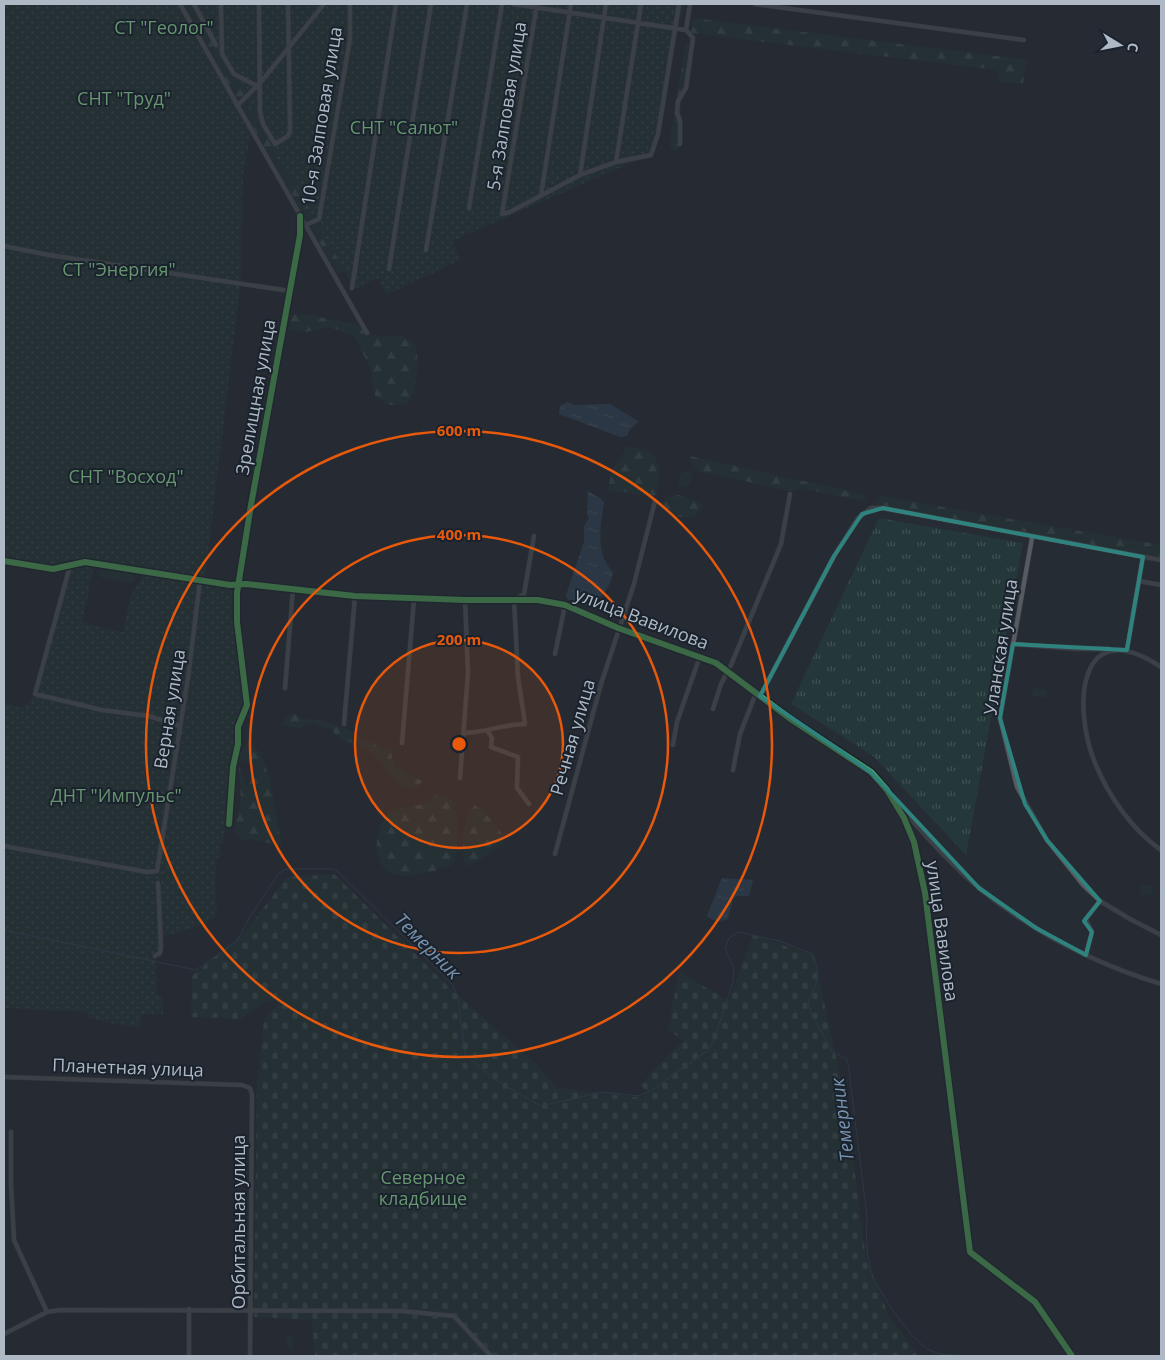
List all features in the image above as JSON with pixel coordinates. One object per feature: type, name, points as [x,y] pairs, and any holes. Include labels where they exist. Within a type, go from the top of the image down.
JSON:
[{"type":"street","points":[[180,4],[367,333]]},
{"type":"street","points":[[194,4],[216,44]]},
{"type":"street","points":[[221,4],[222,54],[234,74],[258,84]]},
{"type":"street","points":[[259,4],[258,84],[260,112],[262,124],[275,144],[290,134],[288,4]]},
{"type":"street","points":[[317,4],[317,13]]},
{"type":"street","points":[[237,106],[289,49],[324,4]]},
{"type":"street","name":"10-я Залповая улица","points":[[306,225],[319,219],[350,38],[350,4]]},
{"type":"street","points":[[352,288],[396,4]]},
{"type":"street","points":[[389,269],[431,4]]},
{"type":"street","points":[[426,250],[467,4]]},
{"type":"street","points":[[469,208],[502,4]]},
{"type":"street","points":[[513,4],[537,6],[686,30],[693,38],[686,88],[678,101],[677,113],[680,120],[680,144]]},
{"type":"street","points":[[541,195],[571,4]]},
{"type":"street","points":[[580,175],[606,4]]},
{"type":"street","points":[[616,162],[641,4]]},
{"type":"street","points":[[541,195],[580,175],[616,162],[651,155],[658,134],[679,4]]},
{"type":"street","points":[[686,30],[690,4]]},
{"type":"street","points":[[755,4],[1024,40]]},
{"type":"street","name":"5-я Залповая улица","points":[[537,6],[502,214],[541,195]]},
{"type":"street","name":"Зрелищная улица","points":[[229,824],[233,767],[238,744],[238,727],[247,705],[237,622],[238,584],[300,235],[300,216]]},
{"type":"street","points":[[4,246],[49,255],[290,291]]},
{"type":"street","points":[[713,709],[727,670],[732,665],[781,544],[790,494]]},
{"type":"street","name":"Речная улица","points":[[555,854],[618,628],[634,584],[655,501]]},
{"type":"street","points":[[733,770],[740,734],[758,694],[834,556],[858,518],[868,510],[883,508],[1032,538],[1161,560]]},
{"type":"street","points":[[463,733],[487,730],[502,725],[525,724],[518,677],[514,600],[524,594],[534,536]]},
{"type":"street","name":"Уланская улица","points":[[1032,538],[1000,718],[1017,786],[1047,840],[1083,885],[1100,901],[1134,922],[1161,935]]},
{"type":"street","points":[[1127,650],[1143,557]]},
{"type":"street","name":"улица Вавилова","points":[[4,561],[45,568],[70,566],[85,562],[200,580],[355,596],[414,599],[538,600],[564,605],[618,628],[716,663],[792,720],[871,772],[893,800],[979,888],[1036,928],[1086,954],[1161,984]]},
{"type":"street","points":[[70,566],[35,694],[102,710],[148,716],[180,726]]},
{"type":"street","name":"Верная улица","points":[[4,846],[147,872],[158,871],[188,678],[200,580]]},
{"type":"street","points":[[1139,581],[1161,585]]},
{"type":"street","points":[[285,688],[293,589]]},
{"type":"street","points":[[344,724],[355,596]]},
{"type":"street","points":[[402,743],[414,599]]},
{"type":"street","points":[[460,778],[468,673],[465,600]]},
{"type":"street","points":[[555,654],[564,605]]},
{"type":"street","points":[[1013,644],[1077,649],[1127,650],[1146,657],[1161,667]]},
{"type":"street","points":[[1116,649],[1099,656],[1089,672],[1082,710],[1085,730],[1094,762],[1107,788],[1130,820],[1161,850]]},
{"type":"street","points":[[674,745],[677,722],[700,656]]},
{"type":"street","name":"Речная улица","points":[[487,730],[492,738],[491,747],[518,757],[517,788],[529,804]]},
{"type":"street","name":"улица Вавилова","points":[[893,800],[914,842],[925,893],[970,1252],[1035,1302],[1072,1356]]},
{"type":"street","points":[[155,956],[160,953],[162,947],[158,883]]},
{"type":"street","points":[[1086,954],[1092,932],[1086,919],[1100,901]]},
{"type":"street","name":"Планетная улица","points":[[4,1077],[242,1084],[250,1088]]},
{"type":"street","name":"Орбитальная улица","points":[[250,1088],[252,1095],[250,1356]]},
{"type":"street","points":[[11,1132],[10,1184],[14,1240],[47,1312]]},
{"type":"street","points":[[189,1309],[189,1356]]},
{"type":"street","points":[[4,1334],[47,1312],[60,1310],[401,1311],[454,1316],[491,1356]]},
{"type":"highlighted area","points":[[883,508],[1143,557],[1127,650],[1013,644],[1000,718],[1025,804],[1047,840],[1100,901],[1084,921],[1092,932],[1086,955],[1036,928],[979,888],[871,772],[760,696],[834,556],[862,514]]},
{"type":"green space","points":[[4,4],[179,4],[251,133],[243,174],[241,277],[205,578],[76,559],[50,566],[4,559]]},
{"type":"green space","points":[[182,4],[192,4],[345,271],[337,273]]},
{"type":"green space","name":"СНТ \"Салют\"","points":[[192,4],[684,4],[651,154],[452,241],[460,260],[386,295],[377,278],[355,289]]},
{"type":"green space","points":[[692,18],[1027,60],[1023,83],[1000,83],[997,70],[691,33]]},
{"type":"green space","points":[[686,42],[691,44],[676,138],[680,144],[678,150],[670,149],[670,140]]},
{"type":"green space","points":[[304,314],[358,325],[367,333],[377,336],[402,336],[416,345],[417,376],[407,404],[388,405],[375,396],[370,368],[355,337],[331,327],[306,332],[289,330],[292,315]]},
{"type":"green space","points":[[628,446],[653,453],[659,473],[656,495],[620,491],[608,492],[611,472]]},
{"type":"green space","points":[[690,456],[862,494],[867,502],[800,488],[789,491],[693,470]]},
{"type":"green space","points":[[688,470],[693,476],[688,485],[682,487],[678,483],[681,474]]},
{"type":"green space","points":[[679,495],[702,504],[700,511],[696,515],[684,517],[671,514],[660,506],[668,498]]},
{"type":"green space","points":[[881,496],[1161,545],[1161,557],[879,508],[875,501]]},
{"type":"green space","points":[[879,518],[1023,543],[966,855],[873,756],[791,704]]},
{"type":"green space","name":"ДНТ \"Импульс\"","points":[[77,562],[94,565],[82,623],[123,632],[131,595],[145,574],[232,587],[243,711],[238,722],[235,748],[229,763],[228,808],[223,841],[219,845],[221,855],[217,859],[215,880],[217,916],[204,924],[160,938],[159,953],[156,957],[157,994],[162,996],[163,1014],[142,1014],[140,1027],[129,1027],[89,1018],[88,1012],[4,1008],[4,703],[21,708],[32,700],[67,566]]},
{"type":"green space","points":[[103,569],[132,574],[135,581],[130,583],[102,578],[99,574]]},
{"type":"green space","points":[[1034,688],[1047,690],[1046,698],[1032,696]]},
{"type":"green space","points":[[295,713],[301,719],[312,719],[333,724],[382,749],[390,749],[395,768],[422,781],[418,788],[410,788],[397,781],[377,757],[366,748],[344,740],[331,729],[308,724],[299,728],[281,724],[285,718]]},
{"type":"green space","points":[[249,741],[257,749],[268,774],[282,846],[251,839],[242,840],[235,833],[241,801],[239,767],[247,786],[251,777],[252,763],[248,760],[238,762],[239,756]]},
{"type":"green space","points":[[439,793],[449,797],[453,804],[457,821],[457,840],[453,865],[423,874],[407,876],[393,874],[386,870],[378,855],[377,845],[380,827],[385,819],[394,810],[423,804]]},
{"type":"green space","points":[[475,805],[481,808],[504,836],[503,843],[481,859],[465,866],[463,842],[465,826],[470,811]]},
{"type":"green space","name":"Северное кладбище","points":[[334,874],[451,989],[537,1065],[557,1088],[643,1098],[647,1092],[640,1085],[683,1041],[668,1029],[679,972],[729,1001],[753,935],[814,956],[846,1104],[866,1259],[889,1316],[918,1356],[315,1356],[312,1320],[254,1317],[257,1085],[264,1020],[282,1000],[264,1002],[241,1019],[191,1017],[192,976],[246,931],[287,877]]},
{"type":"green space","points":[[1152,885],[1153,894],[1140,895],[1140,886]]},
{"type":"green space","points":[[288,1334],[292,1338],[294,1346],[291,1350],[287,1347],[285,1337]]},
{"type":"water","points":[[567,402],[574,405],[610,404],[638,421],[630,429],[627,436],[620,437],[559,414],[560,406]]},
{"type":"water","points":[[588,491],[604,503],[600,531],[601,549],[607,565],[613,572],[605,592],[588,606],[567,599],[566,595],[584,542],[584,527],[589,517],[587,515]]},
{"type":"water","points":[[722,878],[753,880],[749,896],[736,896],[733,900],[728,919],[717,921],[707,916]]},
{"type":"waterway","name":"Темерник","points":[[4,930],[196,970],[237,941],[251,915],[278,874],[286,869],[333,869],[452,984],[458,997],[465,1055],[497,1081],[541,1106],[603,1092],[638,1096],[649,1092],[707,1051],[714,1040],[733,982],[734,968],[725,949],[729,938],[739,932],[779,941],[812,954],[817,966],[817,982],[808,1001],[811,1013],[833,1053],[846,1058],[848,1063],[867,1217],[868,1253],[872,1274],[882,1294],[899,1318],[926,1348],[942,1354],[969,1356]]},
{"type":"cycle path","points":[[229,824],[233,767],[238,744],[238,727],[247,705],[237,622],[237,593],[300,235],[300,216]]},
{"type":"cycle path","points":[[4,561],[53,569],[85,562],[230,585],[246,584],[355,596],[465,600],[538,600],[565,605],[618,628],[716,663],[792,720],[871,772],[887,790],[904,818],[914,842],[925,893],[970,1252],[1035,1302],[1072,1356]]},
{"type":"park label","name":"СТ \"Геолог\"","points":[[164,27]]},
{"type":"park label","name":"СНТ \"Труд\"","points":[[124,98]]},
{"type":"park label","name":"СТ \"Энергия\"","points":[[119,269]]},
{"type":"park label","name":"СНТ \"Восход\"","points":[[126,476]]}]
